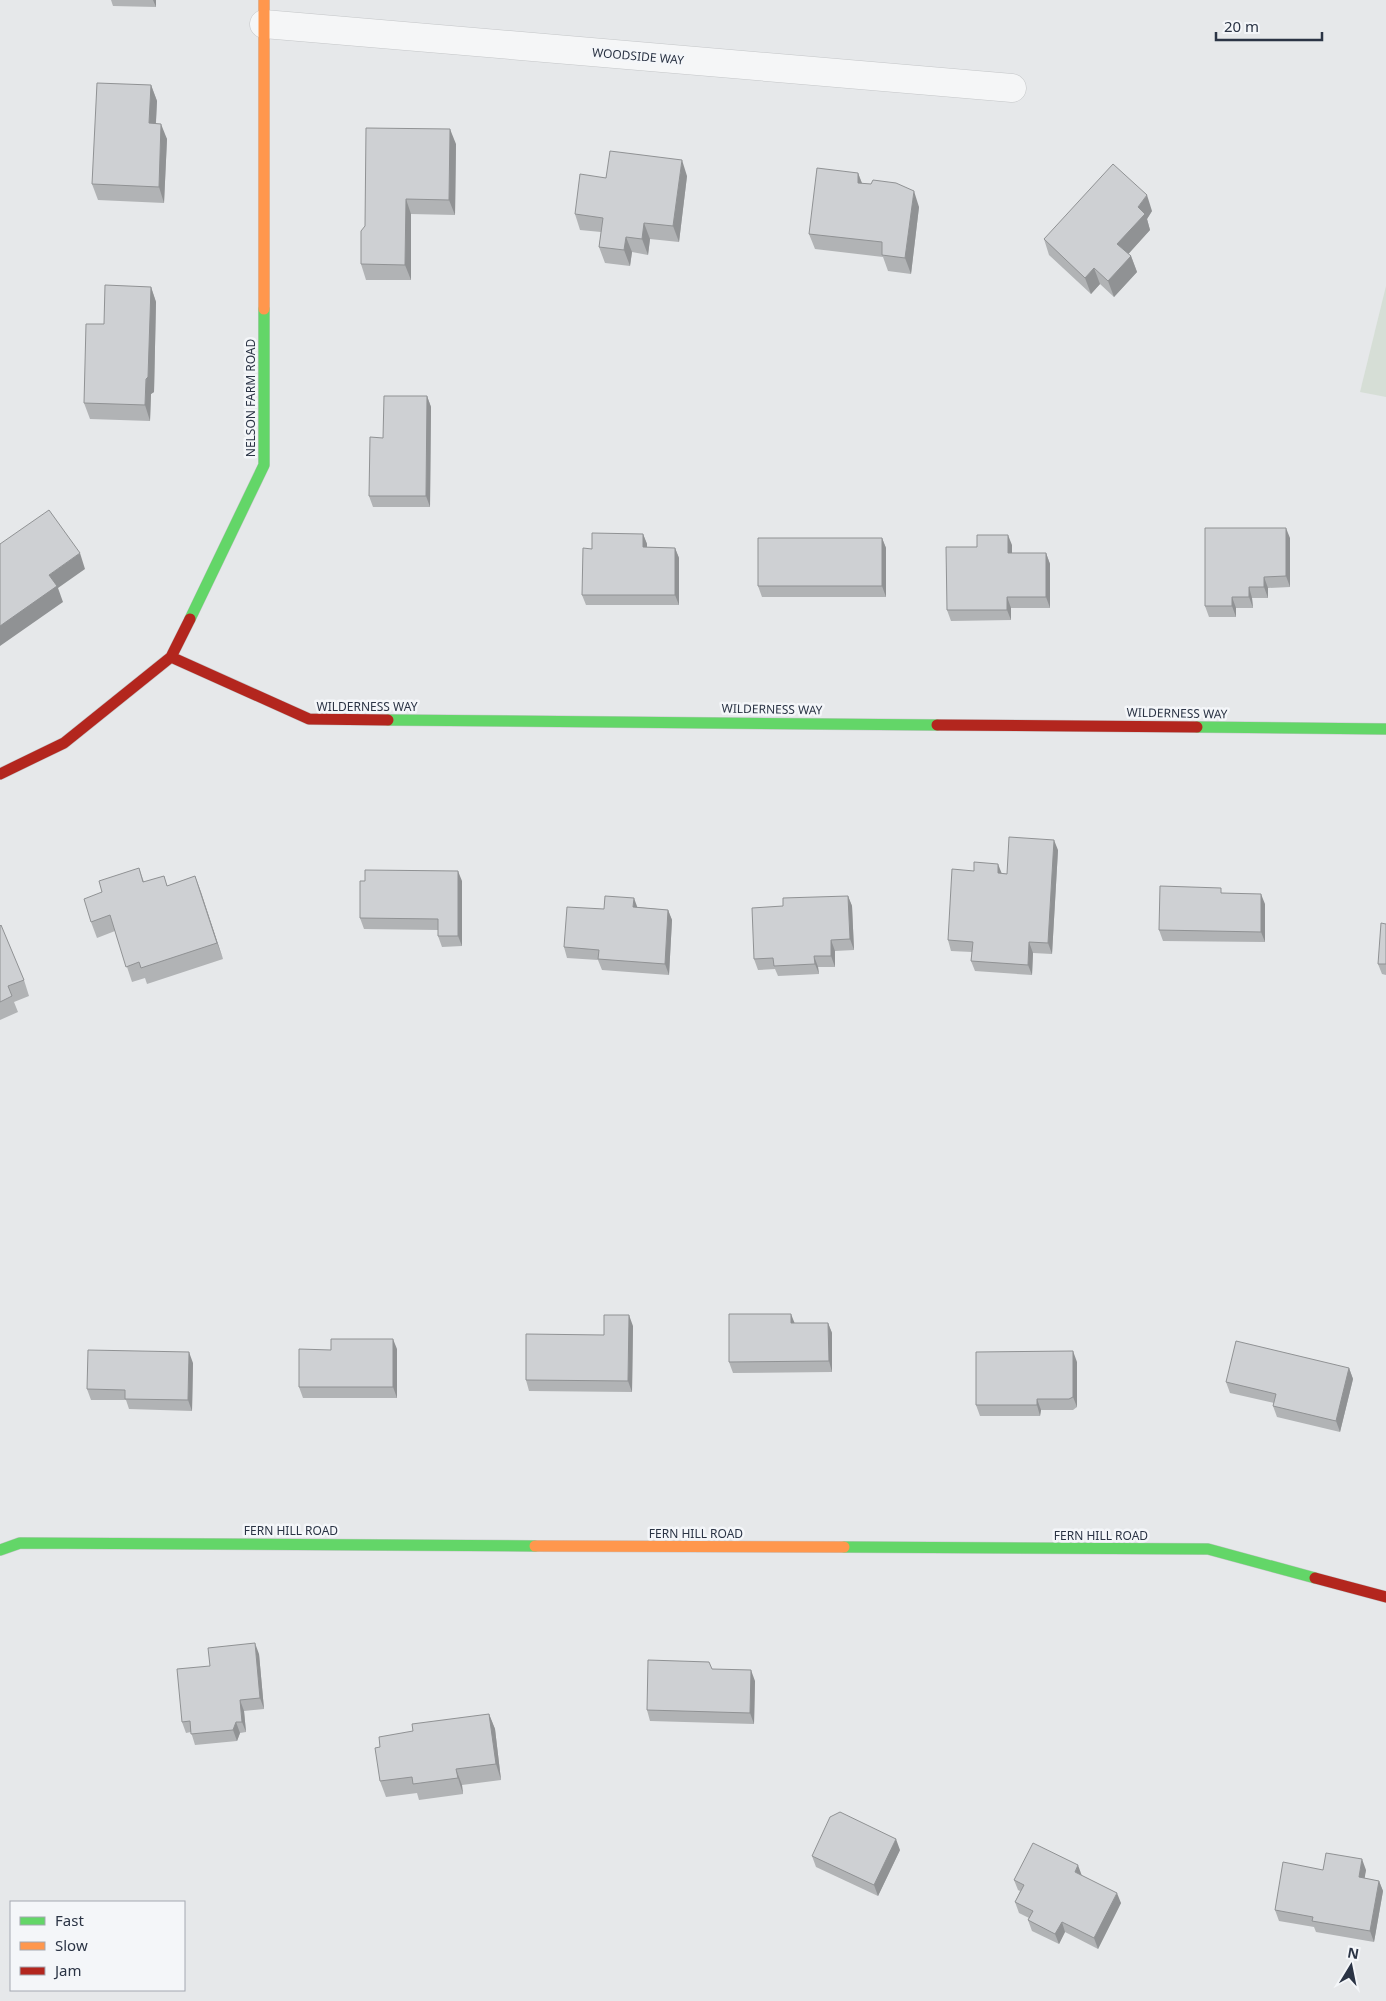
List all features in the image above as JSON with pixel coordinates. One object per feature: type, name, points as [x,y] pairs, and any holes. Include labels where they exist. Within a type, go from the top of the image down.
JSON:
[{"type":"street","name":"WOODSIDE WAY","points":[[264,12],[1012,88]]},
{"type":"street","name":"NELSON FARM ROAD","points":[[0,774],[64,743],[170,657],[264,465],[264,12]]},
{"type":"street","name":"WILDERNESS WAY","points":[[170,657],[309,719],[1386,729]]},
{"type":"street","name":"FERN HILL ROAD","points":[[0,1550],[20,1542],[1208,1549],[1386,1596]]},
{"type":"shaded area","points":[[1386,286],[1386,397],[1360,392]]},
{"type":"building","points":[[97,83],[151,85],[149,123],[161,124],[159,187],[92,184]]},
{"type":"building","points":[[366,128],[450,129],[449,200],[406,199],[405,265],[361,264],[361,231],[365,226]]},
{"type":"building","points":[[610,151],[682,160],[673,226],[644,223],[642,239],[626,237],[624,250],[599,247],[603,218],[575,214],[580,174],[606,178]]},
{"type":"building","points":[[1113,164],[1147,195],[1138,207],[1145,214],[1117,244],[1131,256],[1108,281],[1094,268],[1085,278],[1044,239]]},
{"type":"building","points":[[817,168],[858,173],[858,183],[871,184],[873,180],[896,183],[914,191],[905,258],[882,255],[882,242],[809,234]]},
{"type":"building","points":[[105,285],[151,287],[148,377],[146,379],[145,405],[84,403],[86,324],[104,324]]},
{"type":"building","points":[[384,396],[427,396],[426,496],[369,496],[370,437],[383,438]]},
{"type":"building","points":[[49,510],[80,553],[49,575],[57,586],[0,626],[0,544]]},
{"type":"building","points":[[1205,528],[1286,528],[1286,576],[1264,577],[1264,587],[1249,587],[1249,597],[1232,597],[1232,606],[1205,606]]},
{"type":"building","points":[[592,533],[643,534],[643,547],[675,548],[675,595],[582,595],[583,548],[592,549]]},
{"type":"building","points":[[977,535],[1008,535],[1008,553],[1046,553],[1046,597],[1007,597],[1007,610],[947,610],[946,547],[977,547]]},
{"type":"building","points":[[758,538],[882,538],[882,586],[758,586]]},
{"type":"building","points":[[1009,837],[1054,840],[1048,943],[1029,942],[1028,965],[971,961],[973,942],[948,940],[952,869],[974,871],[974,862],[998,864],[998,873],[1007,874]]},
{"type":"building","points":[[139,868],[143,882],[164,876],[167,886],[195,876],[217,943],[141,968],[139,962],[126,967],[110,915],[91,922],[84,899],[102,892],[99,881]]},
{"type":"building","points":[[365,870],[458,871],[458,936],[438,936],[438,919],[360,918],[360,881],[365,881]]},
{"type":"building","points":[[1160,886],[1221,888],[1221,893],[1261,894],[1261,932],[1159,930]]},
{"type":"building","points":[[605,896],[634,898],[633,907],[668,910],[665,964],[598,959],[599,950],[564,947],[567,907],[604,909]]},
{"type":"building","points":[[848,896],[850,939],[831,940],[831,956],[814,956],[815,964],[774,966],[773,958],[754,959],[752,908],[783,906],[783,898]]},
{"type":"building","points":[[1381,923],[1386,924],[1386,964],[1378,964]]},
{"type":"building","points":[[0,926],[24,980],[8,986],[12,996],[0,1002]]},
{"type":"building","points":[[729,1314],[791,1314],[791,1323],[828,1323],[829,1361],[729,1362]]},
{"type":"building","points":[[604,1315],[629,1315],[628,1381],[526,1380],[526,1334],[604,1335]]},
{"type":"building","points":[[331,1339],[393,1339],[393,1387],[299,1387],[299,1349],[331,1350]]},
{"type":"building","points":[[1236,1341],[1349,1368],[1336,1421],[1273,1406],[1276,1394],[1226,1382]]},
{"type":"building","points":[[88,1350],[189,1352],[188,1400],[125,1399],[125,1390],[87,1389]]},
{"type":"building","points":[[1073,1351],[1073,1397],[1069,1399],[1037,1399],[1037,1405],[976,1405],[976,1352]]},
{"type":"building","points":[[255,1643],[260,1698],[240,1700],[242,1722],[236,1722],[233,1730],[191,1734],[190,1721],[182,1722],[177,1669],[210,1666],[208,1648]]},
{"type":"building","points":[[648,1660],[709,1662],[712,1669],[751,1670],[750,1713],[647,1710]]},
{"type":"building","points":[[489,1714],[496,1764],[456,1769],[458,1778],[413,1784],[412,1777],[380,1781],[375,1748],[380,1747],[379,1737],[413,1731],[412,1724]]},
{"type":"building","points":[[840,1812],[896,1839],[874,1885],[812,1856],[830,1817]]},
{"type":"building","points":[[1033,1843],[1078,1865],[1075,1872],[1117,1893],[1094,1938],[1062,1922],[1055,1934],[1028,1920],[1033,1911],[1015,1902],[1024,1885],[1014,1880]]},
{"type":"building","points":[[1326,1853],[1362,1859],[1359,1877],[1379,1881],[1370,1931],[1312,1921],[1313,1917],[1275,1910],[1283,1862],[1323,1870]]},
{"type":"traffic: fast","points":[[190,619],[264,465],[264,309]]},
{"type":"traffic: fast","points":[[388,720],[937,725]]},
{"type":"traffic: fast","points":[[1197,727],[1386,729]]},
{"type":"traffic: fast","points":[[0,1550],[20,1543],[535,1546]]},
{"type":"traffic: fast","points":[[844,1547],[1208,1549],[1315,1578]]},
{"type":"traffic: slow","points":[[264,0],[264,309]]},
{"type":"traffic: slow","points":[[535,1546],[844,1547]]},
{"type":"traffic: jam","points":[[0,774],[64,743],[171,657],[190,619]]},
{"type":"traffic: jam","points":[[171,657],[309,719],[388,720]]},
{"type":"traffic: jam","points":[[937,725],[1197,727]]},
{"type":"traffic: jam","points":[[1315,1578],[1386,1597]]}]
